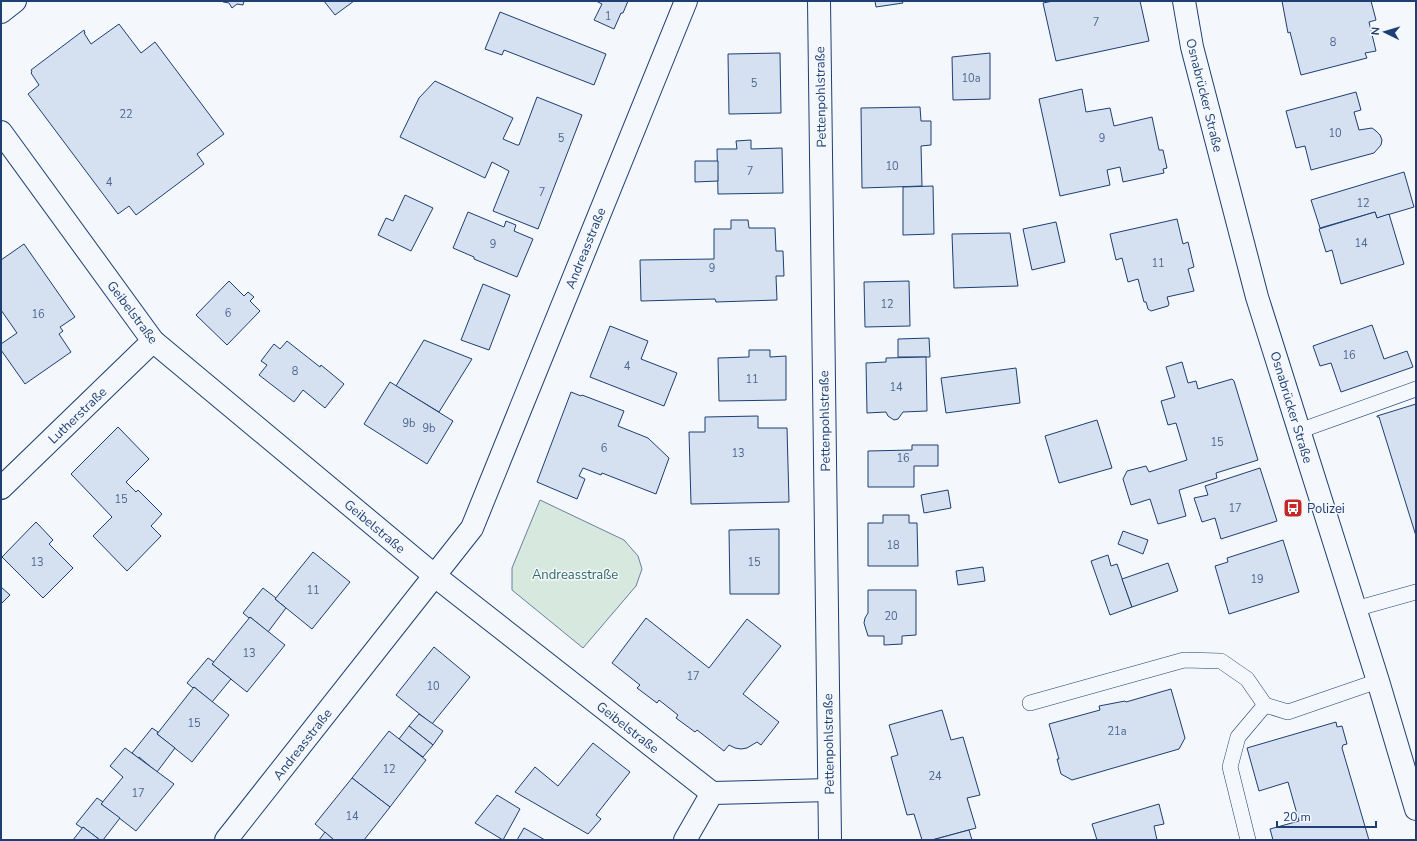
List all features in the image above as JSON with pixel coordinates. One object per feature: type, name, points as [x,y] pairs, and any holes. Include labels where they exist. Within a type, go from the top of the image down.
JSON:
[{"type":"street","points":[[1,12],[15,1]]},
{"type":"street","name":"Andreasstraße","points":[[226,840],[472,528],[686,1]]},
{"type":"street","name":"Pettenpohlstraße","points":[[819,1],[830,840]]},
{"type":"street","name":"Osnabrücker Straße","points":[[1184,1],[1192,47],[1257,297],[1378,681],[1416,809]]},
{"type":"street","name":"Geibelstraße","points":[[1,132],[153,341],[435,576],[712,793]]},
{"type":"street","name":"Lutherstraße","points":[[1,488],[153,341]]},
{"type":"street","points":[[685,840],[712,793],[829,790]]},
{"type":"lane","points":[[1299,431],[1416,389]]},
{"type":"lane","points":[[1355,609],[1416,592]]},
{"type":"lane","points":[[1030,703],[1184,660],[1221,661],[1247,679],[1265,705],[1288,712],[1378,681]]},
{"type":"lane","points":[[1248,840],[1230,767],[1238,737],[1265,705]]},
{"type":"green space","name":"Andreasstraße","points":[[540,500],[624,540],[638,556],[642,569],[636,586],[583,648],[512,590],[512,568]]},
{"type":"building","points":[[223,1],[244,1],[243,5],[237,4],[232,8],[229,3]]},
{"type":"building","points":[[324,1],[354,1],[335,15]]},
{"type":"building","points":[[596,1],[628,1],[614,29],[594,20],[602,4]]},
{"type":"building","points":[[875,1],[902,1],[903,3],[876,7]]},
{"type":"building","points":[[1053,1],[1140,1],[1149,41],[1056,61],[1043,3]]},
{"type":"building","points":[[1282,1],[1371,1],[1376,20],[1369,22],[1376,51],[1365,53],[1367,58],[1301,75],[1290,32],[1288,33]]},
{"type":"building","points":[[500,12],[606,54],[594,85],[504,50],[502,55],[485,49]]},
{"type":"building","points":[[119,24],[141,53],[155,42],[224,134],[197,154],[204,164],[136,215],[129,206],[118,214],[28,94],[39,85],[31,73],[31,70],[84,30],[84,33],[91,44]]},
{"type":"building","points":[[780,53],[781,113],[729,114],[728,54]]},
{"type":"building","points":[[990,53],[990,99],[953,100],[952,57]]},
{"type":"building","points":[[435,81],[513,118],[503,139],[517,145],[519,145],[537,97],[582,115],[538,229],[493,211],[509,171],[492,162],[485,178],[400,137],[419,98]]},
{"type":"building","points":[[1082,89],[1086,112],[1110,108],[1114,126],[1152,117],[1159,150],[1163,150],[1167,168],[1163,169],[1164,173],[1123,182],[1120,167],[1107,170],[1110,185],[1060,196],[1039,99]]},
{"type":"building","points":[[1356,92],[1361,110],[1354,112],[1359,130],[1372,128],[1380,135],[1382,140],[1381,145],[1374,153],[1311,170],[1305,146],[1296,148],[1286,111]]},
{"type":"building","points":[[920,107],[921,121],[931,121],[931,145],[921,146],[922,186],[862,188],[861,108]]},
{"type":"building","points":[[751,140],[751,149],[782,148],[783,193],[718,194],[717,149],[737,149],[736,141]]},
{"type":"building","points":[[695,161],[718,161],[718,181],[695,182]]},
{"type":"building","points":[[1404,172],[1414,207],[1377,218],[1375,212],[1320,228],[1311,200]]},
{"type":"building","points":[[933,186],[934,234],[903,235],[903,187]]},
{"type":"building","points":[[405,195],[433,208],[411,251],[378,235],[386,218],[393,221]]},
{"type":"building","points":[[468,212],[504,227],[506,221],[516,225],[514,231],[533,239],[517,277],[474,259],[474,257],[453,248]]},
{"type":"building","points":[[1375,212],[1377,218],[1389,214],[1404,264],[1341,284],[1332,250],[1326,252],[1319,229]]},
{"type":"building","points":[[1177,219],[1183,244],[1188,242],[1194,267],[1188,269],[1194,291],[1167,297],[1169,304],[1168,306],[1151,311],[1148,309],[1146,302],[1144,302],[1138,279],[1128,282],[1122,258],[1116,260],[1110,234]]},
{"type":"building","points":[[731,220],[748,220],[749,228],[775,228],[776,251],[783,251],[784,276],[776,276],[777,300],[716,302],[715,299],[641,301],[640,260],[714,259],[714,229],[731,229]]},
{"type":"building","points":[[1056,222],[1065,262],[1032,270],[1023,229]]},
{"type":"building","points":[[1010,233],[1018,286],[954,288],[952,234]]},
{"type":"building","points":[[24,244],[75,317],[60,327],[63,331],[59,334],[71,352],[25,384],[1,350],[1,344],[17,333],[1,310],[1,260]]},
{"type":"building","points":[[229,281],[244,296],[248,292],[254,297],[250,301],[260,311],[227,345],[196,315]]},
{"type":"building","points":[[909,281],[910,326],[865,327],[864,282]]},
{"type":"building","points":[[483,284],[510,295],[489,350],[461,340]]},
{"type":"building","points":[[1372,325],[1384,359],[1407,351],[1413,367],[1341,392],[1331,363],[1320,366],[1313,346]]},
{"type":"building","points":[[610,326],[648,341],[641,359],[677,373],[664,406],[590,377]]},
{"type":"building","points":[[929,338],[930,357],[898,357],[898,339]]},
{"type":"building","points":[[424,340],[472,359],[439,412],[396,386]]},
{"type":"building","points":[[287,341],[320,367],[321,365],[344,384],[325,408],[303,390],[294,402],[259,375],[267,365],[261,361],[274,344],[280,349]]},
{"type":"building","points":[[749,350],[770,350],[770,357],[786,356],[786,400],[719,401],[718,358],[749,357]]},
{"type":"building","points":[[926,357],[927,411],[903,412],[898,419],[894,420],[888,416],[886,412],[867,413],[866,363],[886,362],[886,358]]},
{"type":"building","points":[[1182,362],[1188,383],[1196,381],[1198,389],[1232,379],[1234,381],[1258,460],[1216,473],[1217,478],[1179,490],[1186,516],[1158,524],[1150,499],[1131,505],[1123,479],[1127,471],[1146,466],[1149,472],[1187,460],[1176,423],[1168,425],[1161,401],[1175,397],[1166,367]]},
{"type":"building","points":[[1016,368],[1020,403],[946,413],[941,378]]},
{"type":"building","points":[[390,382],[453,421],[427,464],[364,424]]},
{"type":"building","points":[[571,392],[624,411],[618,426],[648,438],[669,458],[656,494],[602,473],[601,475],[583,468],[579,476],[585,479],[577,499],[537,482]]},
{"type":"building","points":[[1416,404],[1416,536],[1379,417],[1377,416]]},
{"type":"building","points":[[758,416],[758,428],[787,428],[789,502],[691,504],[689,432],[705,432],[705,417]]},
{"type":"building","points":[[1097,420],[1112,468],[1059,483],[1045,436]]},
{"type":"building","points":[[118,427],[149,459],[126,482],[136,492],[138,490],[162,514],[151,526],[161,536],[127,571],[93,536],[112,517],[71,474]]},
{"type":"building","points":[[912,445],[938,445],[938,466],[914,466],[914,487],[868,487],[868,451],[912,450]]},
{"type":"building","points":[[1260,468],[1277,521],[1221,539],[1215,518],[1202,522],[1194,498],[1208,495],[1205,486]]},
{"type":"building","points":[[948,490],[951,508],[924,513],[921,495]]},
{"type":"building","points":[[883,515],[909,515],[909,523],[917,523],[918,566],[868,566],[868,523],[883,523]]},
{"type":"building","points":[[36,522],[53,540],[49,544],[73,568],[43,598],[2,557]]},
{"type":"building","points":[[779,529],[779,594],[730,594],[729,530]]},
{"type":"building","points":[[1123,531],[1148,540],[1143,554],[1118,544]]},
{"type":"building","points":[[1283,540],[1299,592],[1229,614],[1215,566],[1228,562],[1227,558]]},
{"type":"building","points":[[313,552],[350,582],[312,629],[275,599]]},
{"type":"building","points":[[1108,555],[1111,566],[1117,564],[1132,607],[1110,615],[1091,561]]},
{"type":"building","points":[[1168,563],[1178,591],[1132,607],[1122,579]]},
{"type":"building","points":[[983,567],[985,581],[958,585],[956,571]]},
{"type":"building","points":[[1,587],[10,595],[1,604]]},
{"type":"building","points":[[263,588],[286,608],[268,632],[243,613]]},
{"type":"building","points":[[868,590],[916,590],[916,635],[902,636],[902,644],[884,645],[884,636],[868,636],[864,623],[868,613]]},
{"type":"building","points":[[250,617],[285,645],[247,692],[212,664]]},
{"type":"building","points":[[646,618],[709,668],[747,619],[781,646],[743,694],[779,722],[761,745],[757,742],[747,748],[741,749],[729,745],[724,751],[697,730],[695,732],[676,718],[678,715],[659,700],[657,703],[637,688],[640,685],[612,663]]},
{"type":"building","points":[[434,647],[470,677],[432,724],[396,695]]},
{"type":"building","points":[[208,658],[214,662],[212,664],[231,679],[212,702],[187,683]]},
{"type":"building","points":[[194,687],[229,715],[192,762],[157,734]]},
{"type":"building","points":[[1171,689],[1185,738],[1179,749],[1072,780],[1061,774],[1057,759],[1059,759],[1049,724],[1100,710],[1099,706],[1126,702]]},
{"type":"building","points":[[942,710],[951,740],[963,737],[980,795],[967,798],[976,828],[932,840],[922,840],[914,814],[907,815],[891,757],[898,755],[889,725]]},
{"type":"building","points":[[419,714],[443,731],[433,745],[409,726]]},
{"type":"building","points":[[1336,722],[1337,727],[1342,726],[1347,744],[1343,745],[1342,748],[1369,840],[1273,840],[1270,829],[1299,821],[1288,782],[1259,791],[1247,748]]},
{"type":"building","points":[[409,726],[433,745],[423,757],[399,739]]},
{"type":"building","points":[[152,728],[158,732],[157,734],[175,748],[157,772],[132,753]]},
{"type":"building","points":[[389,731],[426,760],[390,807],[352,778]]},
{"type":"building","points":[[593,743],[630,772],[596,815],[601,819],[588,834],[515,792],[535,767],[558,786]]},
{"type":"building","points":[[125,748],[174,784],[136,831],[101,804],[123,777],[110,766]]},
{"type":"building","points":[[352,778],[390,807],[364,840],[334,840],[315,824]]},
{"type":"building","points":[[497,795],[520,809],[503,840],[475,823]]},
{"type":"building","points":[[97,798],[103,802],[101,804],[120,818],[103,840],[100,840],[83,827],[82,828],[76,824]]},
{"type":"building","points":[[1159,804],[1164,824],[1154,826],[1157,840],[1097,840],[1092,824]]},
{"type":"building","points":[[83,827],[100,840],[73,840]]},
{"type":"building","points":[[524,828],[545,840],[517,840]]},
{"type":"building","points":[[969,830],[972,840],[932,840]]},
{"type":"building","points":[[325,832],[334,840],[319,840]]},
{"type":"place","name":"Polizei","points":[[1293,508]]}]
